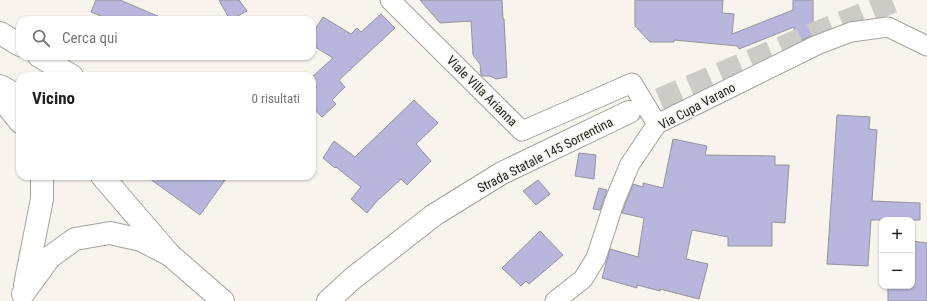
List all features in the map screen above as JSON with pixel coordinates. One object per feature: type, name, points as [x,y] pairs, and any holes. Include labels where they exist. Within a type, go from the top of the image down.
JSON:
[{"type":"main road","points":[[0,33],[16,43]]},
{"type":"main road","points":[[46,60],[65,72]]},
{"type":"main road","points":[[0,86],[16,95]]},
{"type":"main road","points":[[0,97],[16,117]]},
{"type":"main road","name":"Strada Statale 145 Sorrentina","points":[[328,301],[352,279],[434,215],[502,173],[629,112]]},
{"type":"main road","points":[[22,297],[35,241],[42,199],[42,180]]},
{"type":"main road","points":[[105,180],[170,255],[223,301]]},
{"type":"main road","points":[[22,297],[50,257],[75,239],[110,233],[141,240],[170,255]]},
{"type":"street","name":"Viale Villa Arianna","points":[[390,0],[522,131],[632,83],[657,124]]},
{"type":"street","name":"Via Cupa Varano","points":[[555,301],[583,279],[596,258],[615,200],[630,164],[657,124],[817,45],[851,32],[888,28],[927,46]]},
{"type":"building","points":[[96,0],[120,0],[158,16],[101,16],[91,12]]},
{"type":"building","points":[[219,0],[239,0],[247,11],[238,16],[228,16]]},
{"type":"building","points":[[420,0],[502,0],[507,77],[496,79],[490,76],[481,75],[480,64],[473,55],[471,21],[440,23]]},
{"type":"building","points":[[635,0],[723,0],[722,13],[734,14],[732,34],[793,10],[793,0],[813,0],[813,35],[794,44],[794,27],[739,49],[738,46],[674,40],[674,42],[650,42],[635,26]]},
{"type":"building","points":[[381,14],[395,28],[339,80],[345,87],[332,100],[336,104],[322,117],[316,111],[316,73],[333,58],[316,47],[316,28],[323,17],[351,34],[357,28],[361,32]]},
{"type":"building","points":[[414,100],[438,123],[416,144],[431,161],[407,185],[401,179],[377,201],[367,213],[351,199],[361,187],[323,158],[334,141],[355,157]]},
{"type":"building","points":[[837,115],[870,117],[869,129],[877,130],[872,201],[920,203],[920,220],[915,220],[915,217],[879,217],[879,220],[871,220],[868,266],[827,264]]},
{"type":"building","points":[[673,139],[707,146],[705,155],[775,156],[775,165],[789,165],[785,223],[772,222],[772,246],[728,246],[728,237],[692,230],[686,259],[708,264],[699,299],[660,289],[660,291],[637,285],[637,288],[602,278],[610,249],[638,257],[644,218],[622,213],[633,184],[643,187],[643,183],[663,188]]},
{"type":"building","points":[[579,153],[596,155],[594,179],[575,176]]},
{"type":"building","points":[[152,180],[225,180],[200,215]]},
{"type":"building","points":[[538,180],[550,194],[536,205],[523,191]]},
{"type":"building","points":[[599,188],[607,190],[600,210],[593,209]]},
{"type":"building","points":[[540,231],[563,255],[529,284],[526,281],[521,286],[502,268]]},
{"type":"building","points":[[915,241],[927,243],[927,301],[888,301],[888,289],[915,289]]},
{"type":"tunnel","points":[[629,112],[822,30],[898,0]]}]
